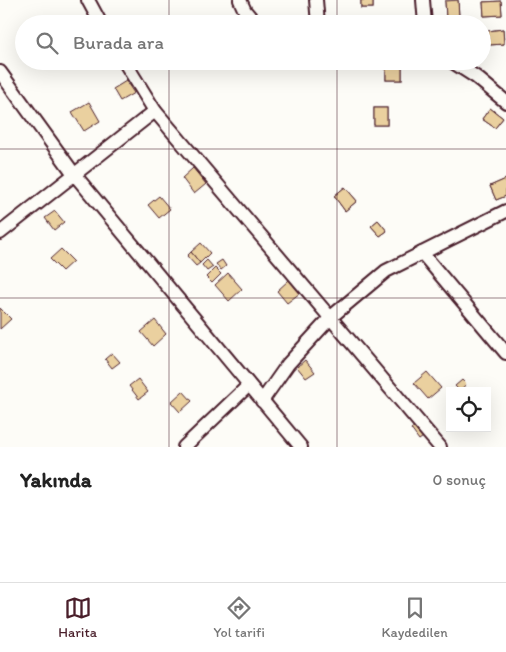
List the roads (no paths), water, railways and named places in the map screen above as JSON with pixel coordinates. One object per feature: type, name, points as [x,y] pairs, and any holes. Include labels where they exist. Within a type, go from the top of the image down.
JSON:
[{"type":"street","points":[[88,0],[96,15]]},
{"type":"street","points":[[240,0],[248,15]]},
{"type":"street","points":[[316,0],[317,15]]},
{"type":"street","points":[[423,0],[424,15]]},
{"type":"street","points":[[130,70],[155,111],[331,316],[440,447]]},
{"type":"street","points":[[465,70],[506,102]]},
{"type":"street","points":[[0,72],[74,174],[301,447]]},
{"type":"street","points":[[0,233],[155,111]]},
{"type":"street","points":[[262,401],[288,364],[331,316],[386,271],[506,211]]},
{"type":"street","points":[[422,253],[506,353]]},
{"type":"street","points":[[184,447],[249,385]]}]
